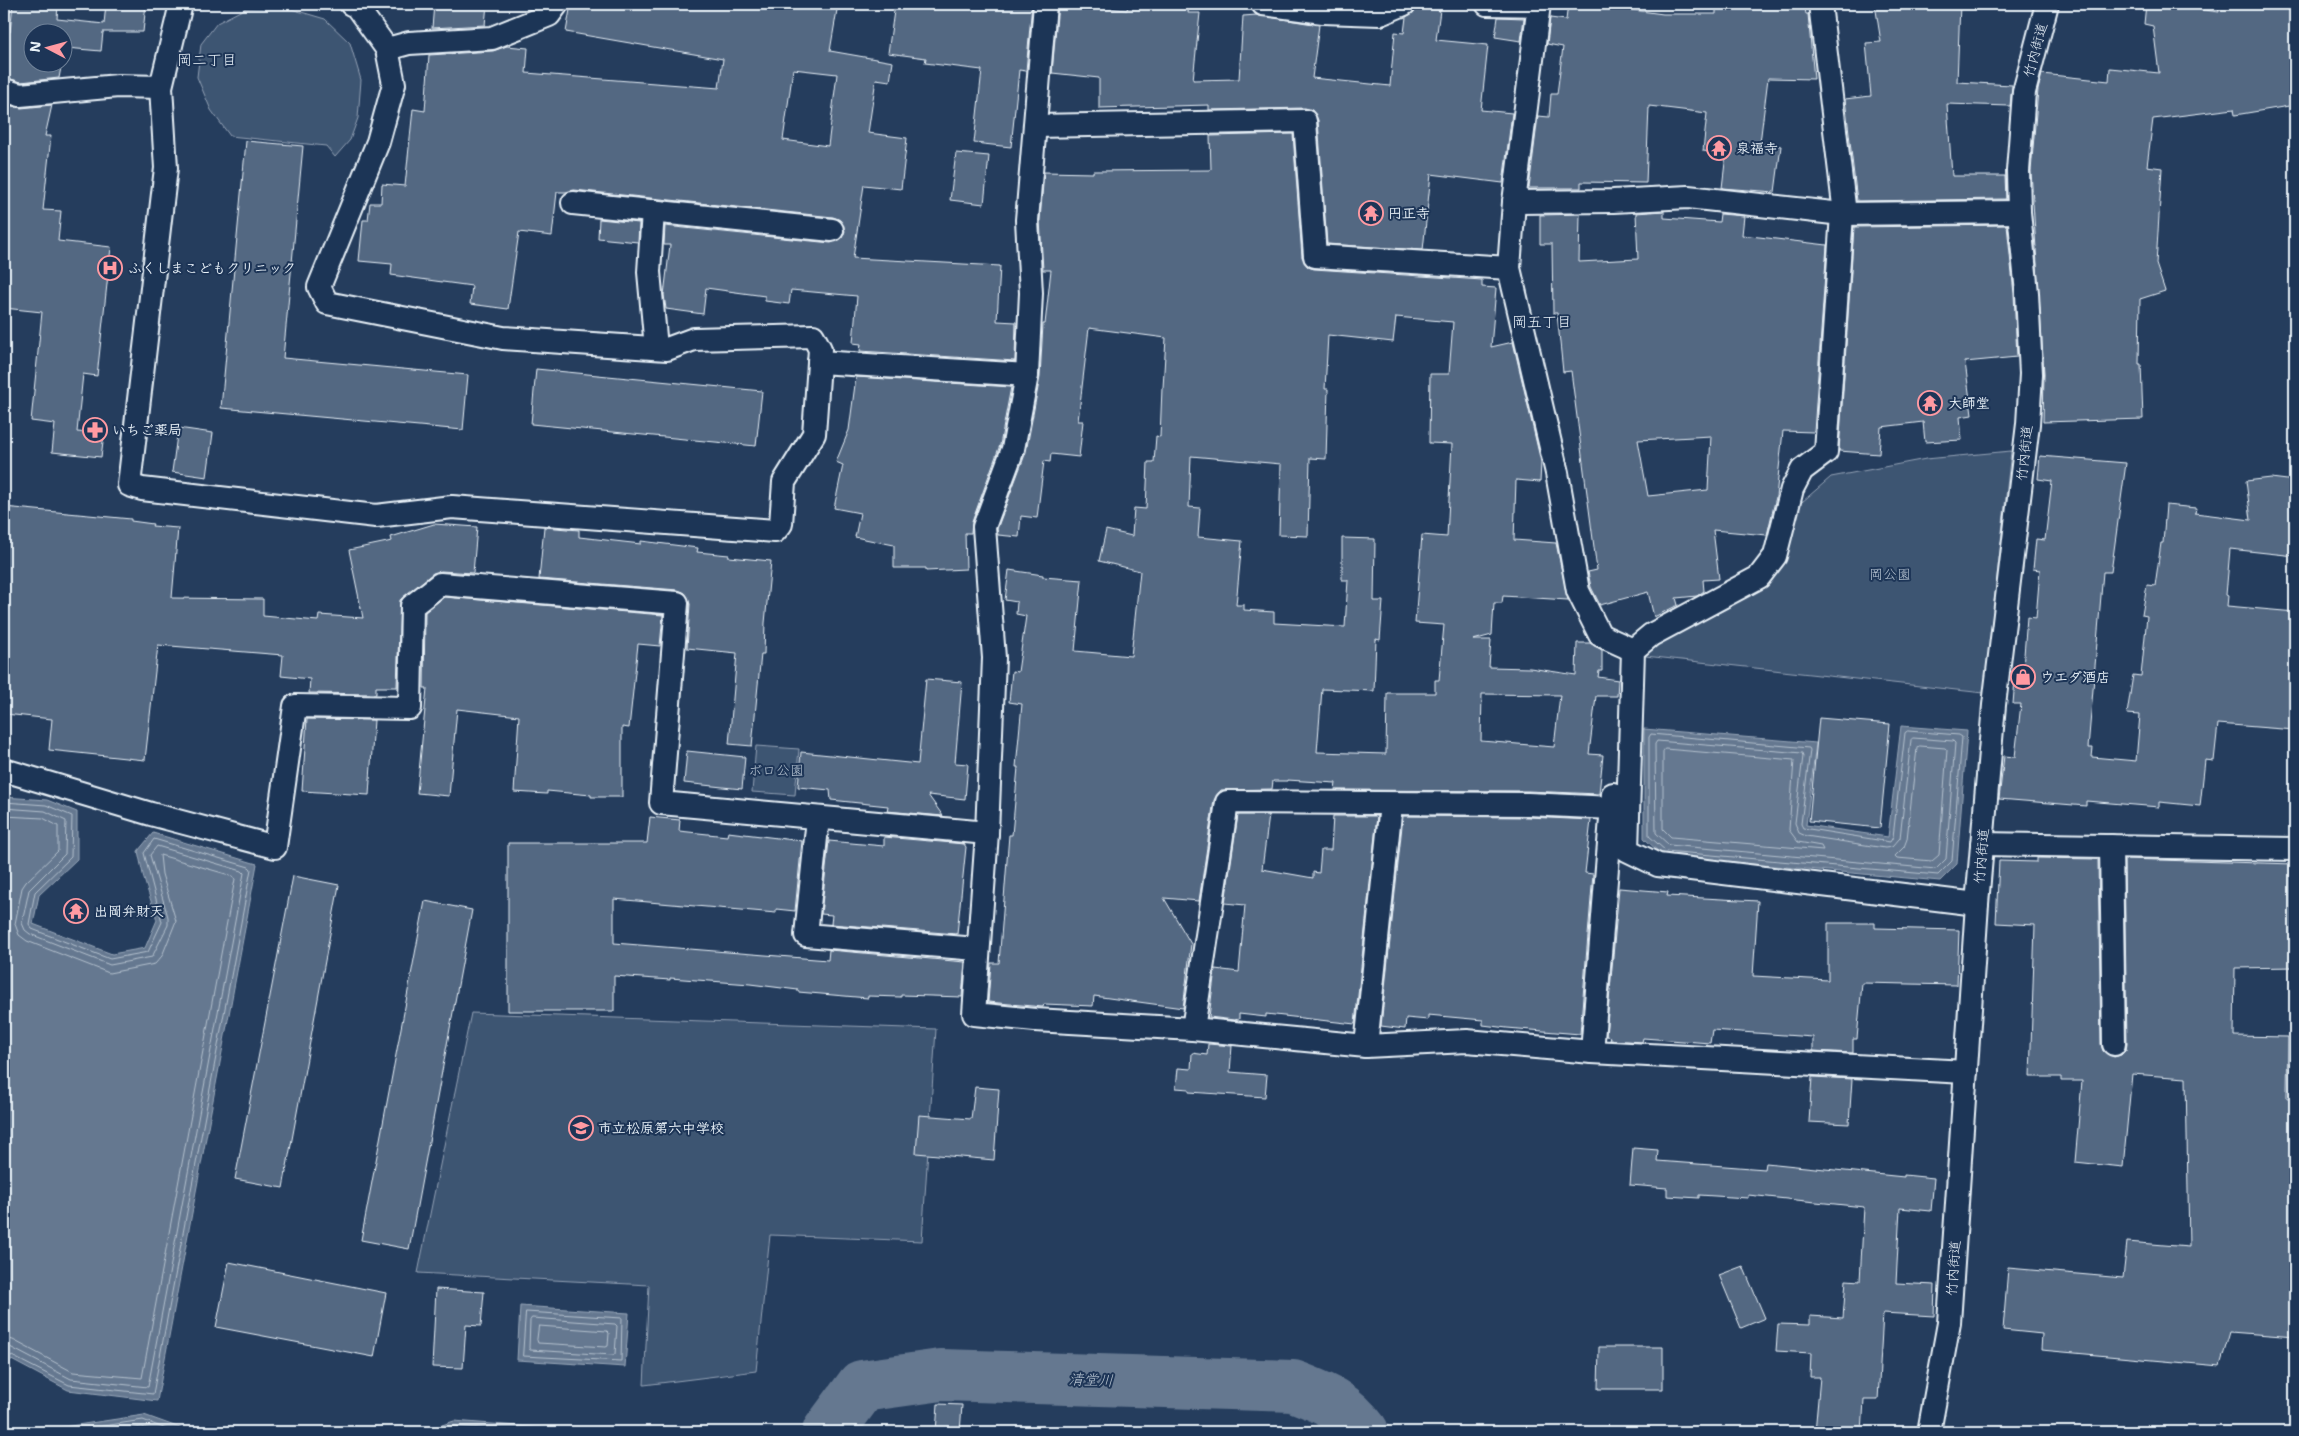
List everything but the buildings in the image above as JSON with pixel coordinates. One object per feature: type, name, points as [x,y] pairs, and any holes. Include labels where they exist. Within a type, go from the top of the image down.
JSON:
[{"type":"street","points":[[183,4],[161,87],[166,168],[129,485],[142,489],[376,516],[452,507],[774,530],[781,524],[784,482],[814,434],[820,349],[813,336],[694,339],[666,349],[503,338],[326,303],[318,287],[378,142],[394,84],[387,49],[356,6],[351,4]]},
{"type":"street","points":[[387,49],[409,43],[492,38],[549,15],[557,4]]},
{"type":"street","points":[[1045,4],[1027,220],[1031,294],[1027,374],[1014,449],[984,527],[994,658],[987,833],[977,949],[974,1014],[1035,1020],[1193,1029],[1366,1046],[1467,1042],[1592,1052],[1966,1072]]},
{"type":"street","points":[[1263,4],[1323,12],[1380,14],[1404,4]]},
{"type":"street","points":[[1487,4],[1539,4],[1514,202],[1509,268],[1557,473],[1578,591],[1600,635],[1633,650]]},
{"type":"street","points":[[1820,4],[1844,214],[1826,452],[1802,470],[1792,489],[1775,556],[1760,577],[1651,635],[1633,650],[1629,731],[1628,850],[1658,865],[1977,904]]},
{"type":"street","name":"竹内街道","points":[[1929,1432],[1949,1323],[1977,904],[1994,704],[2031,374],[2028,293],[2019,212],[2018,171],[2024,92],[2047,4]]},
{"type":"street","points":[[4,90],[20,95],[118,86],[161,87]]},
{"type":"street","points":[[1035,126],[1306,121],[1314,256],[1509,268]]},
{"type":"street","points":[[1514,202],[1613,201],[1688,197],[1844,214],[2019,212]]},
{"type":"street","points":[[573,203],[832,230]]},
{"type":"street","points":[[653,211],[649,272],[656,348]]},
{"type":"street","points":[[820,362],[1027,374]]},
{"type":"street","points":[[4,770],[151,814],[275,847],[295,706],[410,708],[412,606],[440,584],[677,603],[661,803],[987,833]]},
{"type":"street","points":[[1592,1052],[1615,767],[1629,731]]},
{"type":"street","points":[[1193,1029],[1227,802],[1528,804],[1612,808]]},
{"type":"street","points":[[1366,1046],[1391,804]]},
{"type":"street","points":[[818,818],[806,935],[977,949]]},
{"type":"street","points":[[1982,844],[2295,849]]},
{"type":"street","points":[[2112,846],[2114,1044]]},
{"type":"green space","points":[[281,6],[325,19],[350,43],[361,80],[358,118],[350,140],[335,157],[326,146],[230,136],[211,110],[197,77],[201,44],[217,23],[246,8]]},
{"type":"green space","name":"岡公園","points":[[2011,451],[1984,693],[1645,656],[1645,650],[1728,608],[1765,582],[1795,508],[1831,477],[1926,459]]},
{"type":"green space","name":"ボロ公園","points":[[756,746],[799,749],[795,795],[752,792]]},
{"type":"green space","points":[[471,1013],[936,1029],[922,1241],[770,1235],[756,1371],[644,1385],[649,1285],[418,1273]]},
{"type":"water","points":[[1901,726],[1967,731],[1957,864],[1940,881],[1663,856],[1644,838],[1644,729],[1816,743],[1806,825],[1888,837]]},
{"type":"water","points":[[4,797],[47,800],[77,812],[77,859],[39,895],[33,924],[112,954],[145,948],[157,920],[144,879],[138,851],[153,833],[257,864],[157,1401],[68,1390],[4,1356]]},
{"type":"water","points":[[520,1306],[629,1313],[625,1367],[517,1360]]},
{"type":"water","points":[[144,1415],[191,1432],[58,1432],[57,1428]]},
{"type":"water","points":[[454,1421],[555,1429],[557,1432],[421,1432]]},
{"type":"waterway","name":"清堂川","points":[[828,1432],[862,1386],[941,1375],[1293,1386],[1314,1394],[1340,1408],[1363,1432]]},
{"type":"place","name":"泉福寺","points":[[1719,148]]},
{"type":"place","name":"円正寺","points":[[1371,213]]},
{"type":"place","name":"ふくしまこどもクリニック","points":[[110,268]]},
{"type":"place","name":"大師堂","points":[[1930,403]]},
{"type":"place","name":"いちご薬局","points":[[95,430]]},
{"type":"place","name":"ウエダ酒店","points":[[2023,677]]},
{"type":"place","name":"出岡弁財天","points":[[76,911]]},
{"type":"place","name":"市立松原第六中学校","points":[[581,1128]]},
{"type":"district","name":"岡二丁目","points":[[207,60]]},
{"type":"district","name":"岡五丁目","points":[[1542,322]]}]
